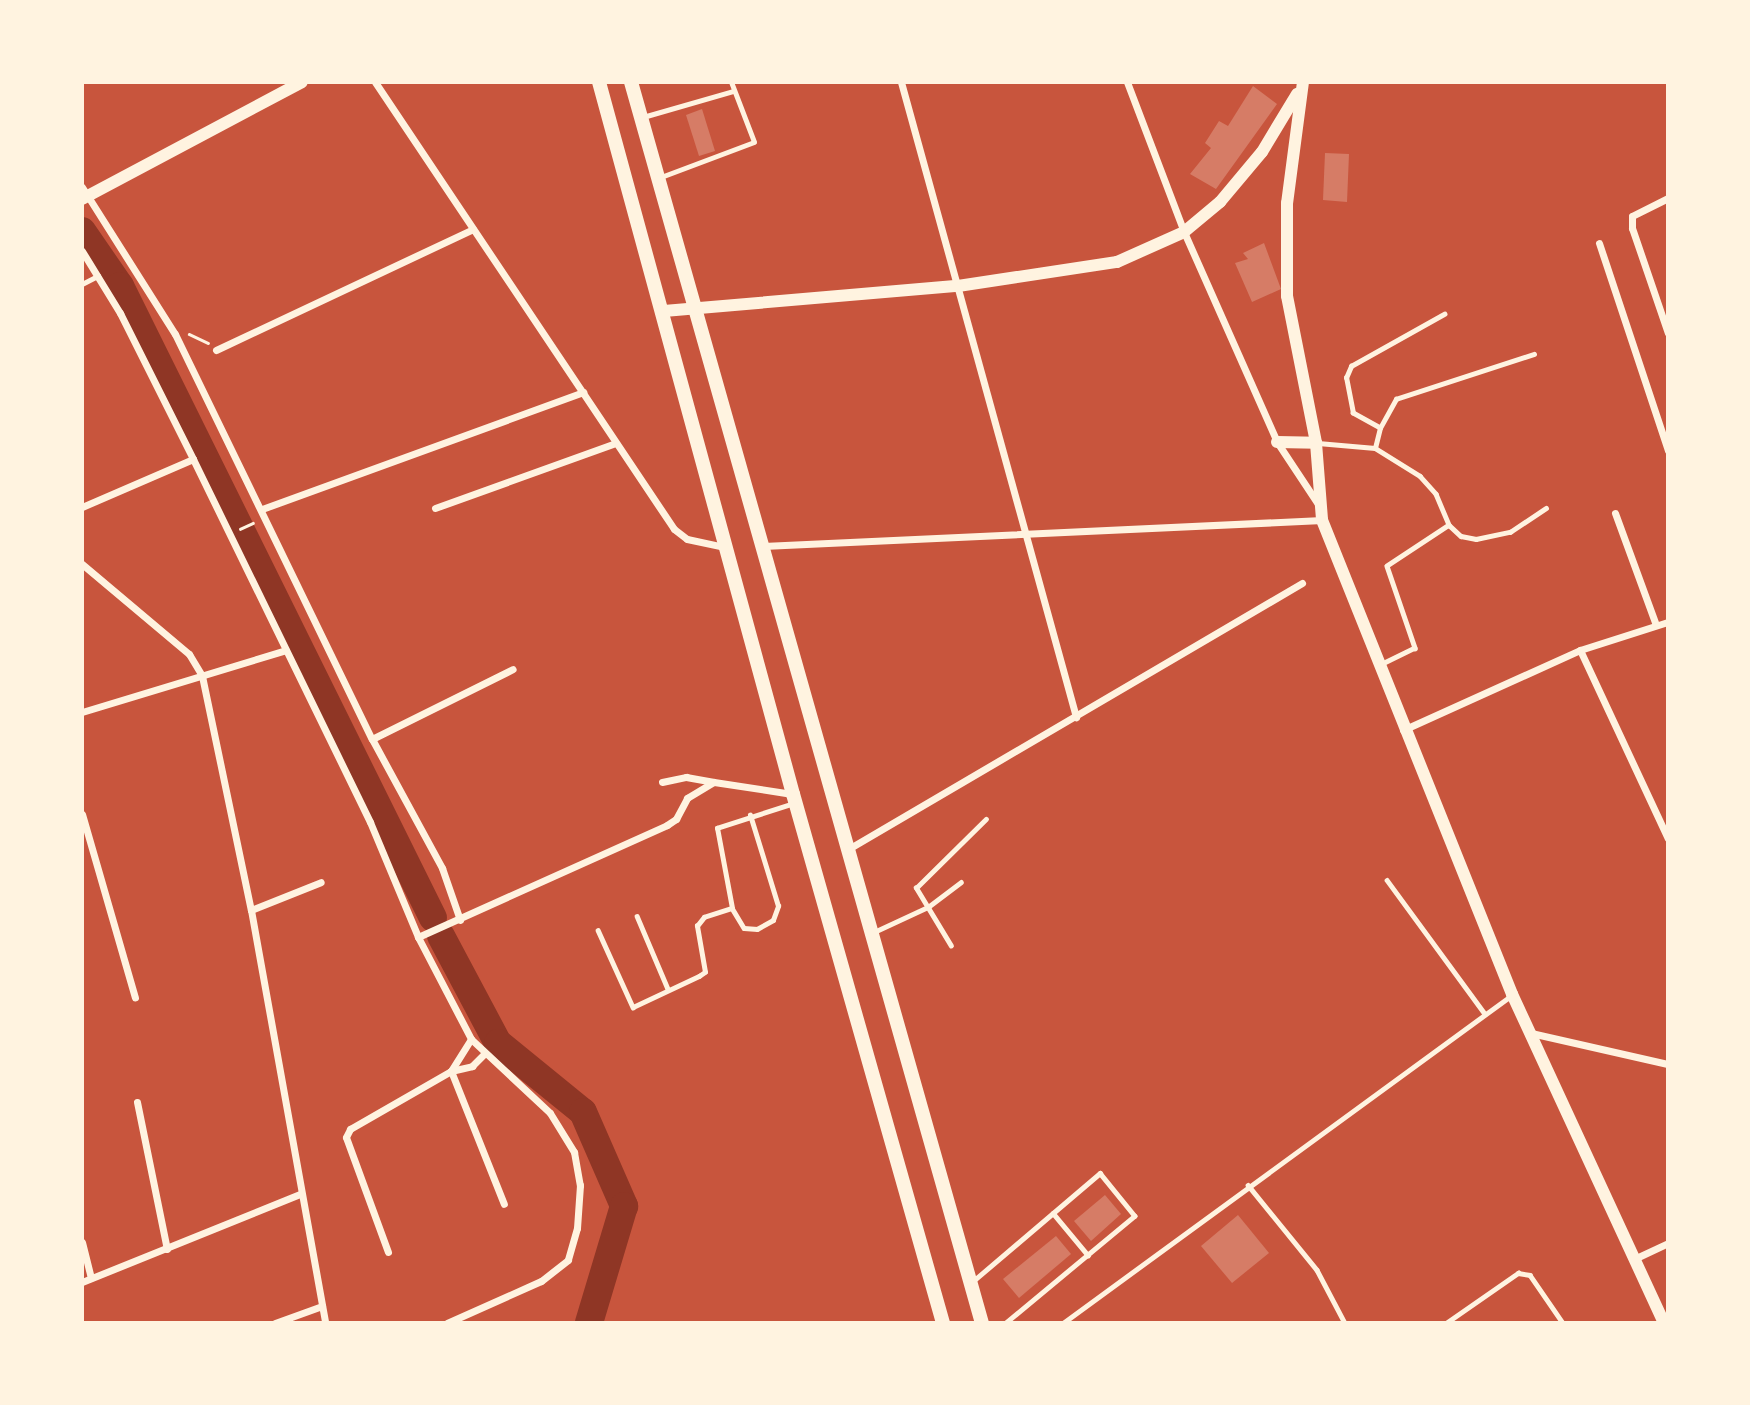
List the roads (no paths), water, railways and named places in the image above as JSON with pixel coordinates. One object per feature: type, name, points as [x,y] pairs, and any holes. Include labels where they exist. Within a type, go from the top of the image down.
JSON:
[{"type":"main road","points":[[84,194],[302,82]]},
{"type":"main road","points":[[599,82],[664,311],[794,798],[943,1323]]},
{"type":"main road","points":[[631,82],[698,306],[982,1323]]},
{"type":"main road","points":[[664,311],[698,306],[958,286],[1117,262],[1184,233],[1241,179],[1301,86]]},
{"type":"main road","points":[[1301,86],[1287,203],[1287,296],[1316,443],[1318,503],[1322,520],[1403,730],[1512,994],[1664,1323]]},
{"type":"main road","points":[[1277,442],[1316,443]]},
{"type":"street","points":[[375,82],[680,535],[728,547]]},
{"type":"street","points":[[901,82],[1076,718]]},
{"type":"street","points":[[1127,82],[1184,233],[1277,442],[1318,503]]},
{"type":"street","points":[[84,194],[175,334],[372,739],[442,868],[460,920]]},
{"type":"street","points":[[1668,198],[1632,216],[1668,333]]},
{"type":"street","points":[[216,350],[473,229]]},
{"type":"street","points":[[1599,243],[1668,451]]},
{"type":"street","points":[[82,251],[98,275],[193,458],[370,822],[418,937],[471,1039],[550,1113],[567,1136],[580,1185],[577,1228],[568,1260],[556,1272],[447,1323]]},
{"type":"street","points":[[262,509],[583,393]]},
{"type":"street","points":[[435,508],[616,443]]},
{"type":"street","points":[[82,507],[193,458]]},
{"type":"street","points":[[1615,513],[1656,625]]},
{"type":"street","points":[[763,546],[1024,531],[1322,520]]},
{"type":"street","points":[[82,564],[189,654],[202,676],[251,910],[325,1323]]},
{"type":"street","points":[[850,848],[1076,718],[1302,583]]},
{"type":"street","points":[[1403,730],[1580,650],[1668,622]]},
{"type":"street","points":[[82,712],[286,650]]},
{"type":"street","points":[[1580,650],[1668,839]]},
{"type":"street","points":[[372,739],[513,669]]},
{"type":"street","points":[[662,782],[686,777],[794,798]]},
{"type":"street","points":[[418,937],[667,825],[676,819],[687,798],[714,782]]},
{"type":"street","points":[[82,814],[135,998]]},
{"type":"street","points":[[251,910],[321,882]]},
{"type":"street","points":[[1530,1033],[1668,1064]]},
{"type":"street","points":[[451,1071],[471,1039]]},
{"type":"street","points":[[388,1252],[346,1137],[350,1129],[451,1071],[472,1066],[484,1054]]},
{"type":"street","points":[[451,1071],[504,1204]]},
{"type":"street","points":[[137,1102],[167,1249]]},
{"type":"street","points":[[82,1282],[300,1194]]},
{"type":"street","points":[[82,1242],[91,1278]]},
{"type":"street","points":[[1634,1259],[1668,1244]]},
{"type":"street","points":[[275,1323],[322,1306]]},
{"type":"lane","points":[[659,177],[754,142],[731,82]]},
{"type":"lane","points":[[641,117],[733,91]]},
{"type":"lane","points":[[82,284],[98,275]]},
{"type":"lane","points":[[1380,428],[1353,413],[1346,378],[1351,366],[1444,314]]},
{"type":"lane","points":[[1376,448],[1380,428],[1396,399],[1418,388],[1534,354]]},
{"type":"lane","points":[[1316,443],[1376,448],[1420,476],[1436,494],[1449,525],[1461,536],[1476,539],[1510,533],[1546,508]]},
{"type":"lane","points":[[1378,666],[1415,648],[1387,566],[1449,525]]},
{"type":"lane","points":[[750,815],[778,906],[773,920],[757,929],[744,928],[732,908],[716,828],[794,798]]},
{"type":"lane","points":[[951,946],[918,895],[919,882],[986,819]]},
{"type":"lane","points":[[1387,880],[1485,1014]]},
{"type":"lane","points":[[874,932],[928,907],[961,882]]},
{"type":"lane","points":[[598,930],[633,1007],[705,972],[697,926],[704,917],[732,908]]},
{"type":"lane","points":[[637,916],[668,990]]},
{"type":"lane","points":[[1063,1323],[1512,994]]},
{"type":"lane","points":[[971,1283],[1100,1173],[1135,1216],[1006,1323]]},
{"type":"lane","points":[[1248,1185],[1317,1270],[1345,1323]]},
{"type":"lane","points":[[1053,1213],[1088,1255]]},
{"type":"lane","points":[[1446,1323],[1518,1273],[1530,1275],[1563,1323]]},
{"type":"waterway","points":[[82,231],[120,286],[433,918]]},
{"type":"waterway","points":[[441,936],[498,1043],[583,1112],[624,1206],[589,1323]]}]
